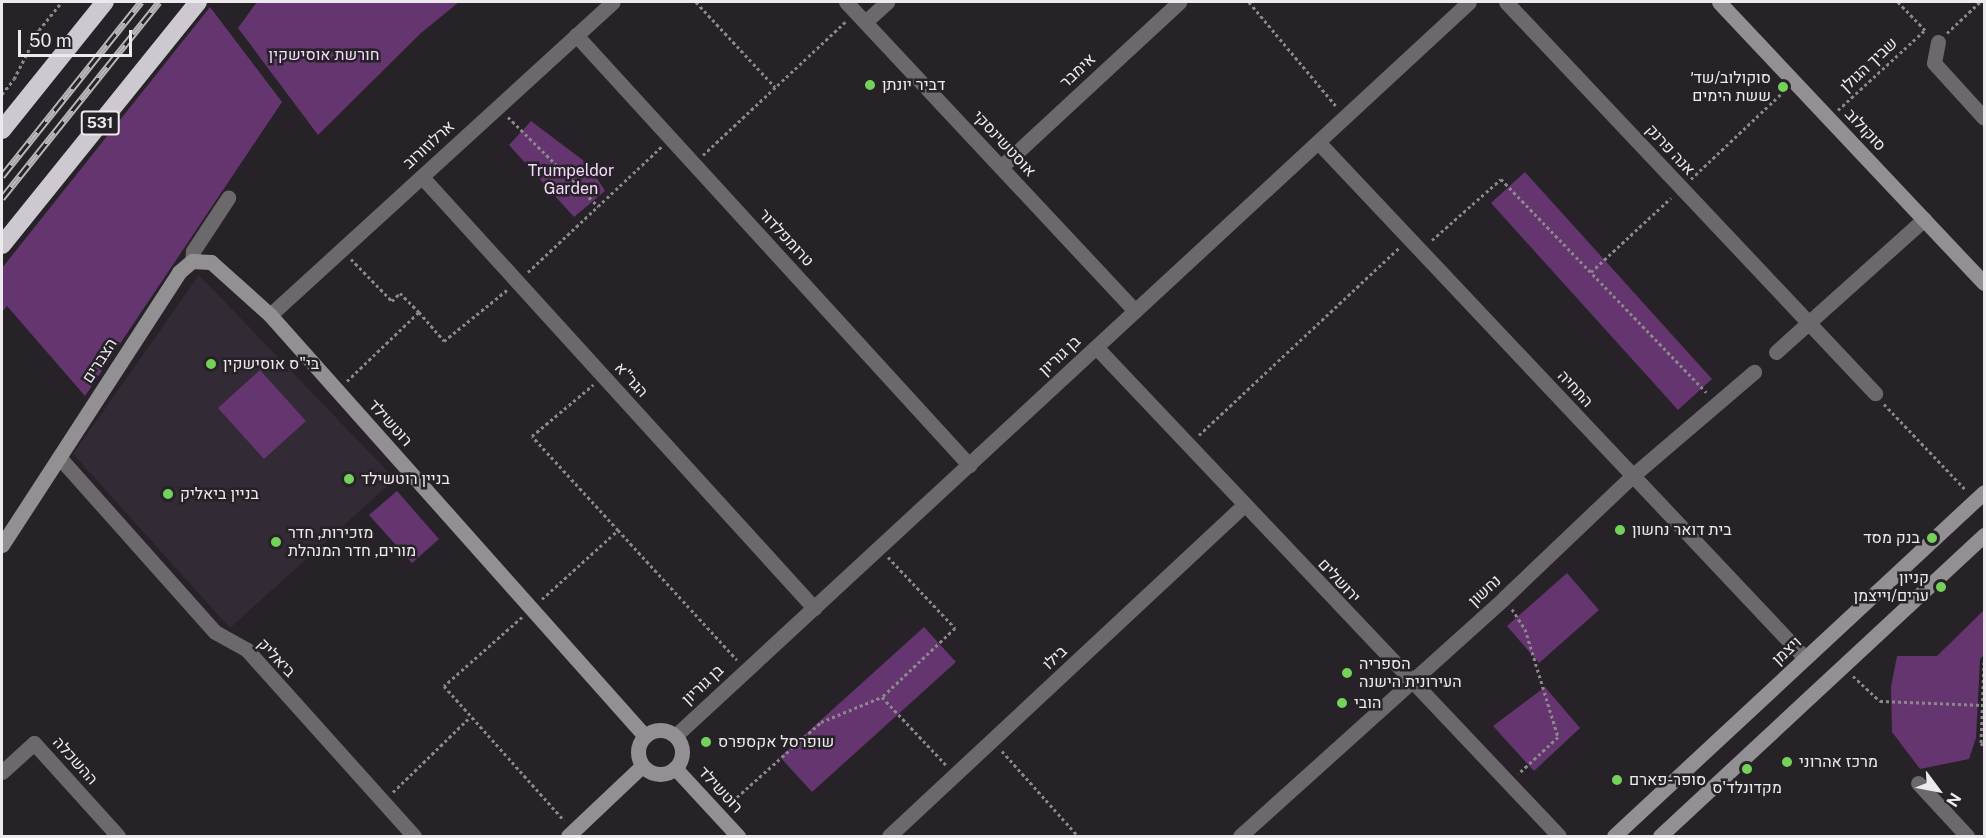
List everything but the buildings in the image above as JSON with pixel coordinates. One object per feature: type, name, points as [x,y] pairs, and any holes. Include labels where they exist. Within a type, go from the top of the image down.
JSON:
[{"type":"highway","points":[[2,130],[105,2]]},
{"type":"highway","name":"531","points":[[2,245],[198,2]]},
{"type":"street","name":"ארלוזורוב","points":[[270,315],[613,2]]},
{"type":"street","points":[[855,12],[887,2]]},
{"type":"street","name":"אימבר","points":[[1000,167],[1179,2]]},
{"type":"street","name":"בן גוריון","points":[[675,736],[1468,2]]},
{"type":"street","name":"אנה פרנק","points":[[1506,2],[1875,393]]},
{"type":"street","name":"סוקולוב","points":[[1720,2],[1984,283]]},
{"type":"street","name":"אוסטשינסקי","points":[[855,12],[1135,311]]},
{"type":"street","name":"טרומפלדור","points":[[576,35],[969,465]]},
{"type":"street","points":[[1938,42],[1934,63],[1984,118]]},
{"type":"street","name":"התחיה","points":[[1319,142],[1632,477],[1805,658]]},
{"type":"street","name":"הגר\"א","points":[[422,177],[814,608]]},
{"type":"street","name":"הצברים","points":[[2,545],[172,282],[192,261],[193,251],[228,198]]},
{"type":"street","points":[[1776,352],[1924,219]]},
{"type":"street","name":"רוטשילד","points":[[192,261],[211,262],[270,315],[645,736]]},
{"type":"street","name":"ירושלים","points":[[1096,347],[1410,683],[1559,837]]},
{"type":"street","name":"נחשון","points":[[1240,837],[1504,598],[1632,477],[1754,372]]},
{"type":"street","name":"ביאליק","points":[[59,457],[215,632],[247,651],[414,837]]},
{"type":"street","name":"ויצמן","points":[[1614,837],[1980,496]]},
{"type":"street","name":"בילו","points":[[889,837],[1244,506]]},
{"type":"street","points":[[1660,837],[1984,535]]},
{"type":"street","points":[[660,730],[675,736],[682,749],[675,768],[657,774],[642,766],[638,756],[645,736],[660,730]]},
{"type":"street","name":"ההשכלה","points":[[2,772],[34,742],[118,837]]},
{"type":"street","points":[[571,833],[642,766]]},
{"type":"street","name":"רוטשילד","points":[[675,768],[738,837]]},
{"type":"street","points":[[1917,783],[1967,837]]},
{"type":"path","points":[[2,94],[14,79],[39,30],[62,2]]},
{"type":"path","points":[[696,2],[775,87]]},
{"type":"path","points":[[1249,2],[1345,116]]},
{"type":"path","points":[[1898,2],[1938,42],[1980,2]]},
{"type":"path","points":[[693,164],[855,12]]},
{"type":"path","name":"שביך הגולן","points":[[1829,118],[1925,30]]},
{"type":"path","points":[[499,106],[554,166],[598,206]]},
{"type":"path","points":[[1421,249],[1501,178],[1718,405]]},
{"type":"path","points":[[1188,445],[1410,238]]},
{"type":"path","points":[[342,249],[392,302],[400,293],[419,312]]},
{"type":"path","points":[[603,376],[532,436],[746,670]]},
{"type":"path","points":[[1875,393],[1980,496]]},
{"type":"path","points":[[571,833],[444,686],[618,530]]},
{"type":"path","points":[[718,815],[820,722],[882,697],[955,628],[879,548]]},
{"type":"path","points":[[1504,598],[1525,629],[1558,737],[1508,783]]},
{"type":"path","points":[[1984,662],[1984,746]]},
{"type":"path","points":[[1842,667],[1880,701],[1984,705]]},
{"type":"path","points":[[882,697],[955,775]]},
{"type":"path","points":[[383,801],[470,717]]},
{"type":"path","points":[[993,740],[1078,837]]},
{"type":"shaded area","name":"בי\"ס אוסישקין","points":[[199,275],[395,479],[230,628],[73,454]]},
{"type":"green space","name":"חורשת אוסישקין","points":[[257,2],[459,2],[421,33],[318,135],[238,28]]},
{"type":"green space","points":[[210,7],[282,102],[85,396],[7,306],[2,312],[2,268]]},
{"type":"green space","name":"Trumpeldor Garden","points":[[531,121],[588,164],[605,191],[574,217],[509,145]]},
{"type":"green space","points":[[1525,172],[1712,379],[1678,410],[1491,203]]},
{"type":"green space","points":[[260,370],[306,421],[264,459],[218,408]]},
{"type":"green space","points":[[397,491],[439,539],[412,563],[369,515]]},
{"type":"green space","points":[[1567,573],[1599,610],[1539,663],[1507,626]]},
{"type":"green space","points":[[1984,610],[1984,655],[1980,659],[1976,738],[1969,759],[1920,769],[1892,732],[1891,687],[1897,656],[1937,656]]},
{"type":"green space","points":[[924,627],[956,662],[812,792],[780,757]]},
{"type":"green space","points":[[1545,687],[1580,728],[1534,771],[1493,726]]},
{"type":"railway","points":[[2,176],[141,2]]},
{"type":"railway","points":[[2,198],[159,2]]},
{"type":"place","name":"דביר יונתן","points":[[870,85]]},
{"type":"place","name":"סוקולוב/שד׳ ששת הימים","points":[[1783,87]]},
{"type":"place","name":"בי\"ס אוסישקין","points":[[211,364]]},
{"type":"place","name":"בניין רוטשילד","points":[[349,479]]},
{"type":"place","name":"בניין ביאליק","points":[[168,494]]},
{"type":"place","name":"בית דואר נחשון","points":[[1620,530]]},
{"type":"place","name":"בנק מסד","points":[[1932,538]]},
{"type":"place","name":"מזכירות, חדר מורים, חדר המנהלת","points":[[276,542]]},
{"type":"place","name":"קניון ערים/וייצמן","points":[[1941,587]]},
{"type":"place","name":"הספריה העירונית הישנה","points":[[1347,673]]},
{"type":"place","name":"הובי","points":[[1342,703]]},
{"type":"place","name":"שופרסל אקספרס","points":[[706,742]]},
{"type":"place","name":"מרכז אהרוני","points":[[1787,762]]},
{"type":"place","name":"מקדונלד'ס","points":[[1747,769]]},
{"type":"place","name":"סופר-פארם","points":[[1617,780]]}]
